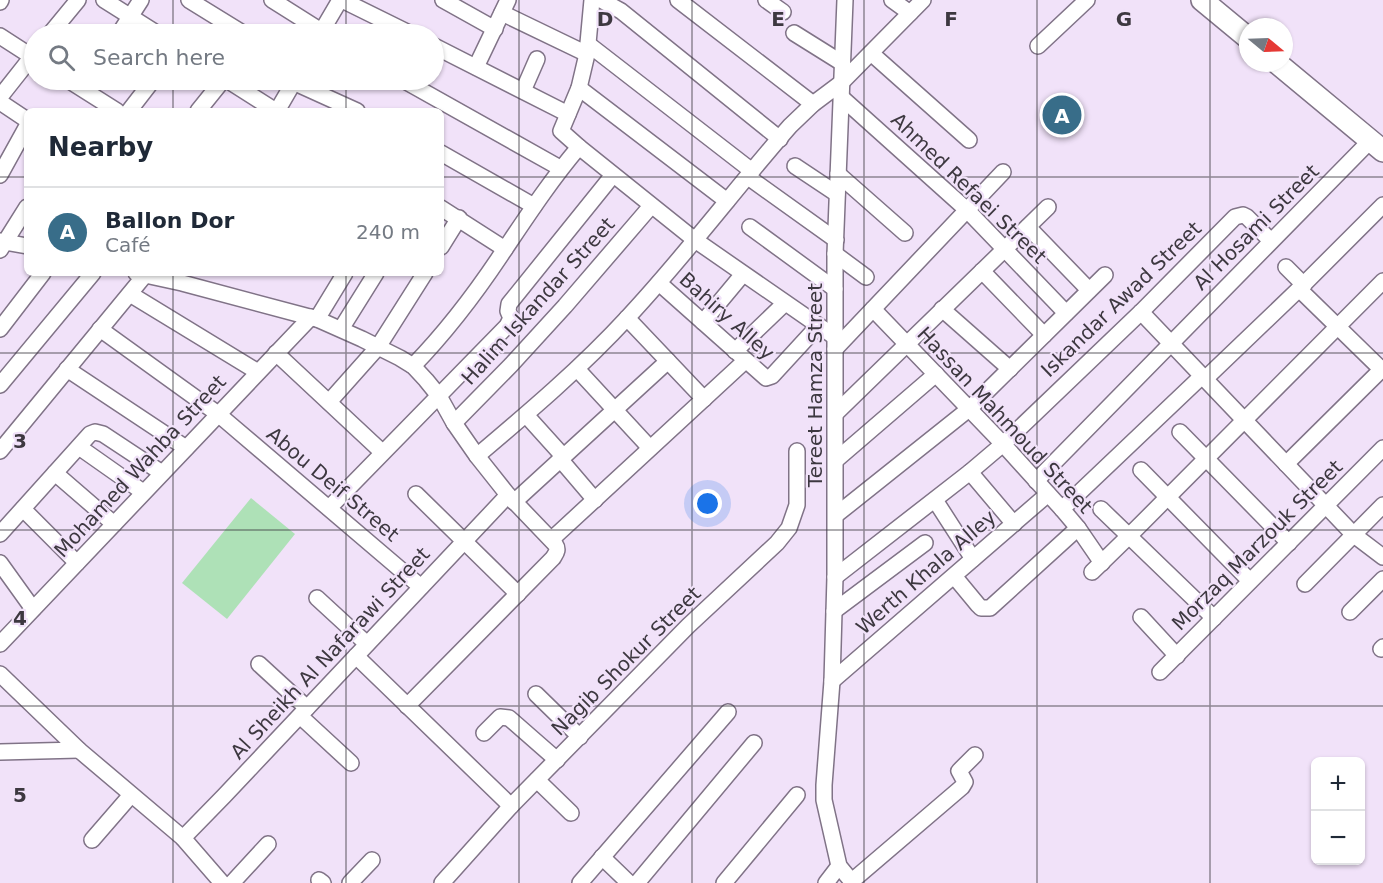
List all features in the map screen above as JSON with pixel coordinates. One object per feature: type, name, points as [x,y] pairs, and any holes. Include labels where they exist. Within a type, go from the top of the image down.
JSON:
[{"type":"street","points":[[58,24],[78,0]]},
{"type":"street","points":[[104,0],[142,24]]},
{"type":"street","points":[[125,24],[141,0]]},
{"type":"street","points":[[189,0],[228,24]]},
{"type":"street","points":[[272,0],[308,24]]},
{"type":"street","points":[[328,24],[341,0],[390,24]]},
{"type":"street","points":[[443,0],[495,29]]},
{"type":"street","points":[[678,0],[813,104]]},
{"type":"street","points":[[766,0],[783,12]]},
{"type":"street","points":[[831,0],[845,5]]},
{"type":"street","points":[[892,0],[910,13]]},
{"type":"street","points":[[477,456],[577,369],[627,318],[802,114],[813,104],[841,90],[922,0]]},
{"type":"street","points":[[1038,46],[1086,0]]},
{"type":"street","points":[[1202,0],[1239,31]]},
{"type":"street","points":[[780,139],[621,11],[592,1],[587,49],[579,88],[561,131],[694,240],[818,326],[835,343],[873,309],[1003,172]]},
{"type":"street","name":"Tereet Hamza Street","points":[[839,866],[825,800],[824,770],[832,681],[836,577],[835,289],[845,5]]},
{"type":"street","points":[[476,68],[505,7],[587,49],[750,174],[836,247],[866,277]]},
{"type":"street","points":[[794,33],[842,63]]},
{"type":"street","points":[[0,36],[24,50]]},
{"type":"street","points":[[444,51],[568,114]]},
{"type":"street","points":[[872,53],[969,140]]},
{"type":"street","points":[[523,91],[537,59]]},
{"type":"street","points":[[0,96],[24,68]]},
{"type":"street","points":[[1288,72],[1377,146]]},
{"type":"street","points":[[579,88],[727,201]]},
{"type":"street","points":[[94,90],[114,108]]},
{"type":"street","points":[[131,108],[145,90]]},
{"type":"street","points":[[201,108],[216,90]]},
{"type":"street","points":[[242,90],[272,108]]},
{"type":"street","points":[[279,108],[289,90]]},
{"type":"street","points":[[313,90],[351,108]]},
{"type":"street","points":[[421,90],[560,168]]},
{"type":"street","name":"Ahmed Refaei Street","points":[[841,90],[967,210],[1066,313]]},
{"type":"street","points":[[0,102],[24,118]]},
{"type":"street","points":[[0,174],[24,131]]},
{"type":"street","name":"Al Hosami Street","points":[[1036,481],[1272,241],[1377,146]]},
{"type":"street","points":[[413,366],[447,328],[505,249],[560,168],[579,147]]},
{"type":"street","points":[[444,155],[534,206]]},
{"type":"street","points":[[795,166],[837,194]]},
{"type":"street","points":[[838,174],[905,233]]},
{"type":"street","points":[[330,508],[382,452],[507,327],[511,318],[508,311],[509,304],[613,175]]},
{"type":"street","points":[[1062,509],[1301,287],[1383,205]]},
{"type":"street","name":"Halim Iskandar Street","points":[[454,423],[565,306],[651,206]]},
{"type":"street","points":[[836,413],[1048,207]]},
{"type":"street","points":[[444,210],[505,249]]},
{"type":"street","points":[[24,211],[2,244],[24,246]]},
{"type":"street","name":"Iskandar Awad Street","points":[[836,577],[1003,444],[1239,215],[1247,217],[1272,241]]},
{"type":"street","points":[[444,243],[459,218]]},
{"type":"street","points":[[1028,226],[1089,290]]},
{"type":"street","points":[[750,227],[835,289]]},
{"type":"street","points":[[1286,267],[1338,327],[1382,369],[1286,464]]},
{"type":"street","points":[[982,271],[1044,335]]},
{"type":"street","points":[[703,322],[743,274]]},
{"type":"street","points":[[836,515],[969,409],[1105,275]]},
{"type":"street","points":[[0,329],[41,276]]},
{"type":"street","points":[[0,385],[91,276]]},
{"type":"street","points":[[0,451],[130,294],[140,276]]},
{"type":"street","points":[[162,276],[184,278],[314,318],[341,329],[413,366],[439,396],[477,456],[511,499],[552,539],[557,548],[553,558],[407,706]]},
{"type":"street","name":"Mohamed Wahba Street","points":[[0,644],[276,352],[314,318],[343,276]]},
{"type":"street","points":[[341,329],[374,276]]},
{"type":"street","points":[[329,402],[378,347],[423,276]]},
{"type":"street","points":[[1130,536],[1383,281]]},
{"type":"street","name":"Bahiry Alley","points":[[658,283],[763,377],[769,378],[818,326]]},
{"type":"street","points":[[130,294],[258,372]]},
{"type":"street","points":[[552,539],[704,399],[785,303]]},
{"type":"street","name":"Hassan Mahmoud Street","points":[[873,309],[1062,509],[1078,528],[1097,568],[1130,536]]},
{"type":"street","points":[[942,309],[1010,369]]},
{"type":"street","points":[[1141,312],[1354,535],[1383,557]]},
{"type":"street","points":[[627,318],[704,399]]},
{"type":"street","name":"Abou Deif Street","points":[[100,329],[218,414],[421,586]]},
{"type":"street","points":[[276,352],[382,452]]},
{"type":"street","name":"Al Sheikh Al Nafarawi Street","points":[[183,838],[464,541],[561,458],[668,361]]},
{"type":"street","points":[[68,369],[186,448]]},
{"type":"street","points":[[577,369],[650,448]]},
{"type":"street","points":[[836,459],[936,374]]},
{"type":"street","points":[[526,415],[595,500]]},
{"type":"street","points":[[0,534],[90,434],[95,432],[103,434],[162,473]]},
{"type":"street","points":[[1180,432],[1289,543]]},
{"type":"street","points":[[79,447],[143,492]]},
{"type":"street","name":"Morzaq Marzouk Street","points":[[1160,672],[1383,448]]},
{"type":"street","name":"Nagib Shokur Street","points":[[442,883],[511,806],[688,626],[777,543],[789,528],[796,505],[797,451]]},
{"type":"street","points":[[1142,470],[1250,581]]},
{"type":"street","points":[[970,472],[1014,524]]},
{"type":"street","points":[[55,473],[114,524]]},
{"type":"street","points":[[416,494],[518,594]]},
{"type":"street","name":"Werth Khala Alley","points":[[832,681],[1048,494]]},
{"type":"street","points":[[935,500],[973,559]]},
{"type":"street","points":[[1305,584],[1383,505]]},
{"type":"street","points":[[22,509],[77,563]]},
{"type":"street","points":[[1101,509],[1214,618]]},
{"type":"street","points":[[954,576],[978,605],[985,609],[990,608],[1078,528]]},
{"type":"street","points":[[834,611],[925,543]]},
{"type":"street","points":[[0,563],[33,609]]},
{"type":"street","points":[[1350,612],[1383,579]]},
{"type":"street","points":[[317,598],[367,644]]},
{"type":"street","points":[[1141,617],[1177,656]]},
{"type":"street","points":[[356,656],[511,806]]},
{"type":"street","points":[[259,664],[351,763]]},
{"type":"street","points":[[0,674],[79,750],[183,838],[222,883]]},
{"type":"street","points":[[536,694],[580,736]]},
{"type":"street","points":[[580,883],[728,712]]},
{"type":"street","points":[[484,733],[501,717],[509,718],[557,760]]},
{"type":"street","points":[[637,883],[754,743]]},
{"type":"street","points":[[0,752],[79,750]]},
{"type":"street","points":[[826,883],[839,866],[852,882],[962,787],[965,782],[959,771],[975,755]]},
{"type":"street","points":[[537,780],[571,813]]},
{"type":"street","points":[[92,840],[131,795]]},
{"type":"street","points":[[724,883],[797,795]]},
{"type":"street","points":[[232,883],[268,844]]},
{"type":"street","points":[[602,857],[629,883]]},
{"type":"street","points":[[350,883],[372,860]]},
{"type":"green space","points":[[251,498],[295,534],[227,619],[182,583]]},
{"type":"place","name":"Ballon Dor","points":[[1062,115]]}]
